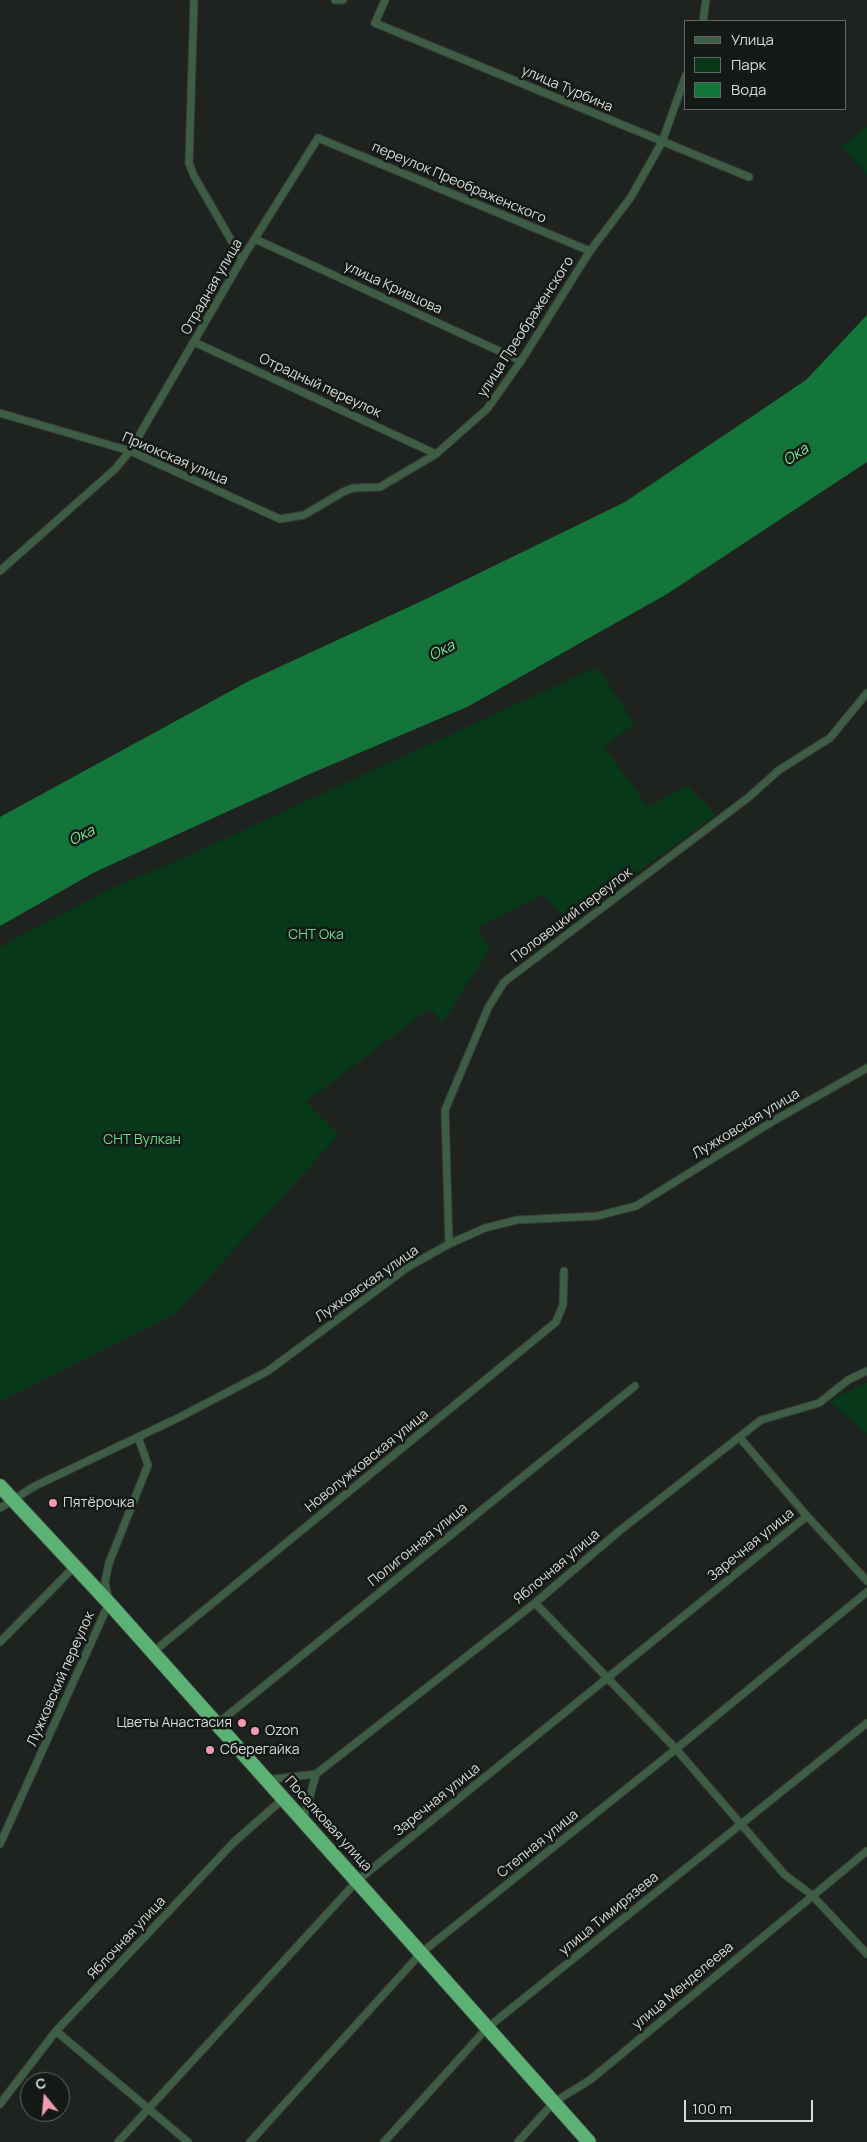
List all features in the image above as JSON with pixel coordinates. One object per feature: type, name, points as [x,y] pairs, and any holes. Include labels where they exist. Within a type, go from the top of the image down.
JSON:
[{"type":"highway","name":"Поселковая улица","points":[[0,1486],[154,1652],[589,2142]]},
{"type":"street","points":[[194,0],[189,163],[194,176],[242,259]]},
{"type":"street","points":[[335,0],[343,0]]},
{"type":"street","name":"улица Турбина","points":[[385,0],[376,23],[748,177]]},
{"type":"street","points":[[703,20],[706,0]]},
{"type":"street","name":"улица Преображенского","points":[[280,519],[304,515],[353,488],[380,487],[436,454],[487,410],[521,361],[590,251],[631,197],[662,142],[684,81]]},
{"type":"street","name":"Отрадная улица","points":[[0,571],[115,469],[130,451],[242,259],[318,138]]},
{"type":"street","name":"переулок Преображенского","points":[[318,138],[590,251]]},
{"type":"street","name":"улица Кривцова","points":[[255,239],[521,361]]},
{"type":"street","name":"Отрадный переулок","points":[[194,342],[436,454]]},
{"type":"street","name":"Приокская улица","points":[[0,413],[130,451],[280,519]]},
{"type":"street","name":"Половецкий переулок","points":[[449,1244],[445,1110],[488,1008],[504,982],[749,796],[779,770],[830,738],[867,693]]},
{"type":"street","name":"Лужковская улица","points":[[0,1508],[88,1460],[138,1437],[268,1371],[408,1267],[449,1244],[485,1228],[517,1220],[597,1216],[636,1206],[775,1120],[867,1068]]},
{"type":"street","name":"Новолужковская улица","points":[[154,1652],[556,1322],[563,1305],[564,1271]]},
{"type":"street","name":"Яблочная улица","points":[[316,1774],[535,1602],[618,1532],[762,1420],[819,1403],[848,1380],[867,1371]]},
{"type":"street","name":"Полигонная улица","points":[[217,1724],[635,1386]]},
{"type":"street","name":"Лужковский переулок","points":[[0,1844],[109,1603],[105,1582],[109,1562],[148,1465],[138,1437]]},
{"type":"street","points":[[740,1438],[807,1516],[867,1581]]},
{"type":"street","name":"Заречная улица","points":[[118,2142],[357,1881],[807,1516]]},
{"type":"street","points":[[0,1642],[75,1566]]},
{"type":"street","name":"Степная улица","points":[[250,2142],[421,1953],[676,1749],[867,1592]]},
{"type":"street","points":[[535,1602],[676,1749],[785,1875],[812,1895],[867,1954]]},
{"type":"street","name":"улица Тимирязева","points":[[384,2142],[487,2028],[867,1724]]},
{"type":"street","points":[[266,1780],[316,1774],[303,1821]]},
{"type":"street","name":"Яблочная улица","points":[[0,2104],[56,2031],[234,1842],[283,1799]]},
{"type":"street","name":"улица Менделеева","points":[[518,2142],[554,2102],[590,2080],[867,1851]]},
{"type":"street","points":[[56,2031],[188,2142]]},
{"type":"green space","points":[[867,126],[867,175],[842,146]]},
{"type":"green space","points":[[597,667],[635,724],[604,746],[648,807],[688,786],[716,815],[569,922],[543,895],[477,928],[490,949],[443,1022],[429,1009],[306,1102],[339,1135],[174,1315],[0,1402],[0,947],[113,887],[168,865]]},
{"type":"green space","points":[[867,1382],[867,1434],[829,1401]]},
{"type":"water","name":"Ока","points":[[867,315],[867,462],[667,594],[467,707],[312,773],[95,872],[0,926],[0,817],[249,681],[426,599],[625,502],[806,380]]},
{"type":"place","name":"Пятёрочка","points":[[53,1503]]},
{"type":"place","name":"Цветы Анастасия","points":[[242,1723]]},
{"type":"place","name":"Ozon","points":[[255,1731]]},
{"type":"place","name":"Сберегайка","points":[[210,1750]]},
{"type":"park label","name":"СНТ Ока","points":[[316,935]]},
{"type":"park label","name":"СНТ Вулкан","points":[[142,1140]]}]
